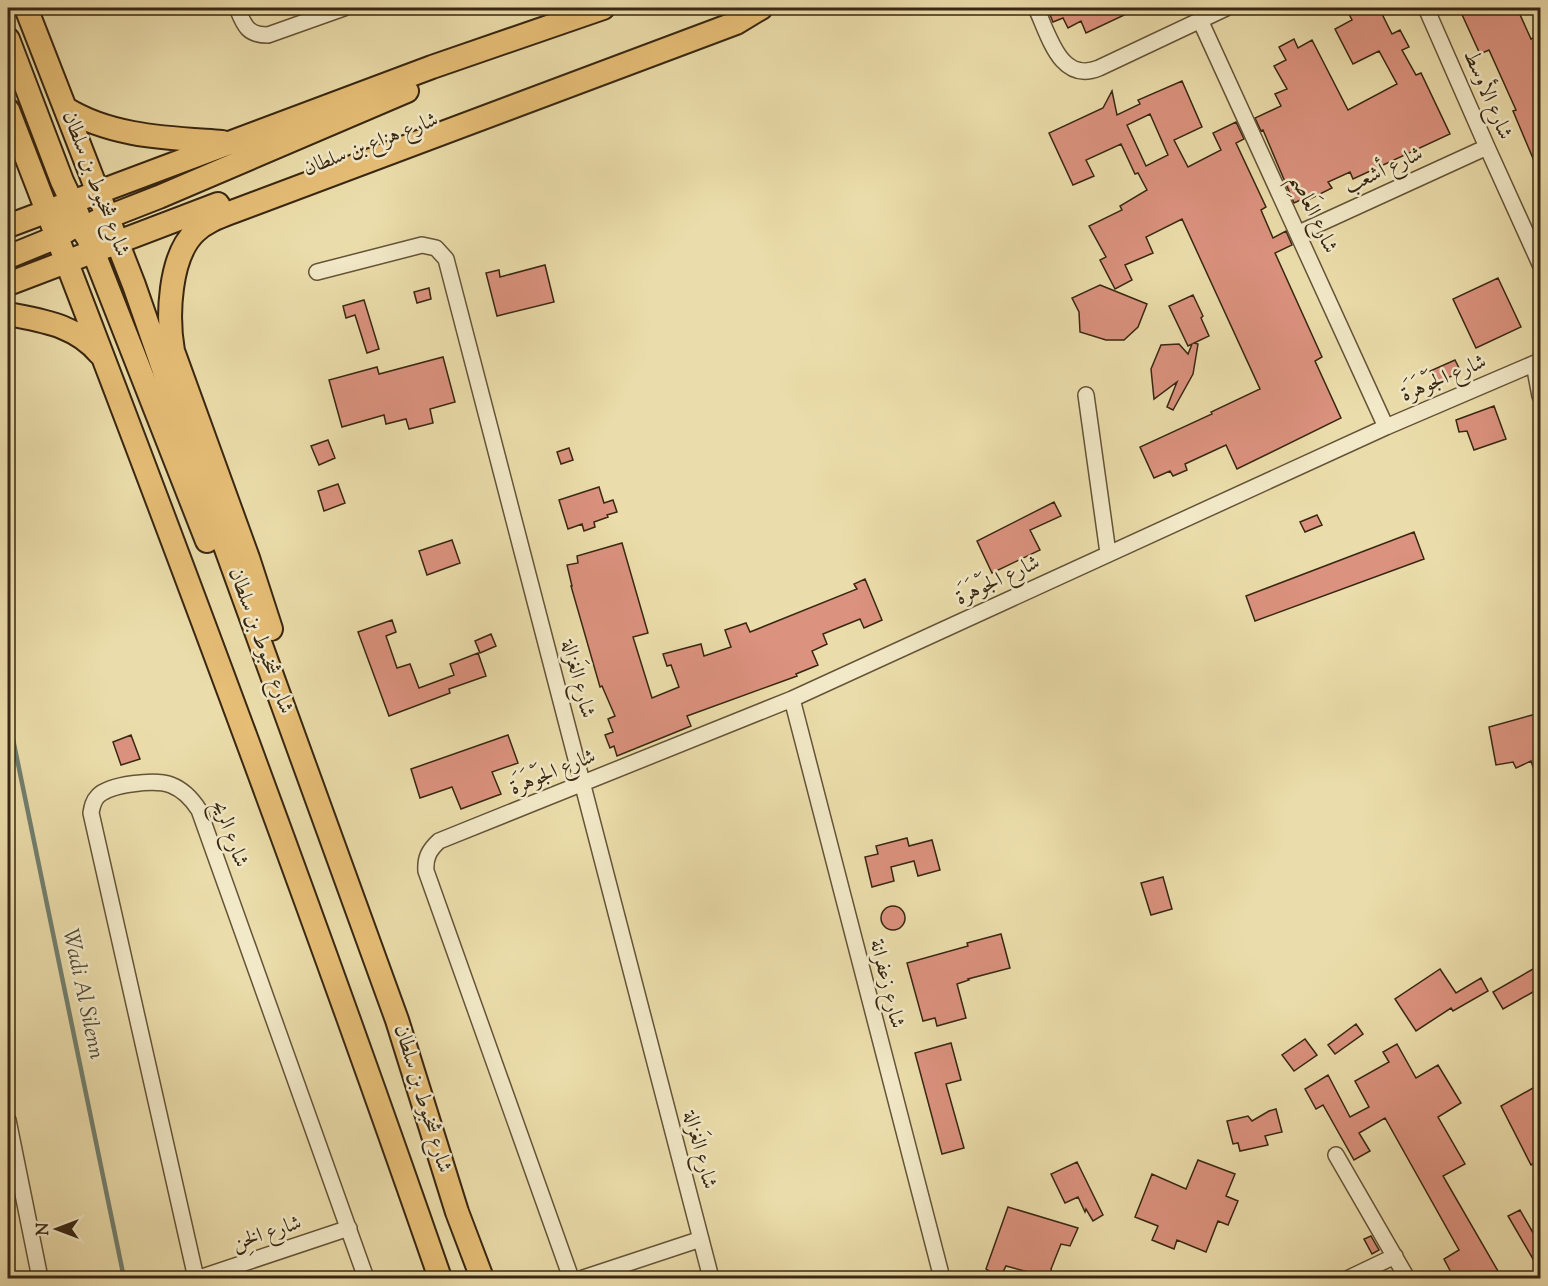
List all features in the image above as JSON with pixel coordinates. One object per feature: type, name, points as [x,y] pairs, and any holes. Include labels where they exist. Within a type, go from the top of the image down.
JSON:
[{"type":"main road","name":"شارع شخبوط بن سلطان","points":[[26,8],[98,192],[86,225],[117,243],[397,1020],[457,1212],[482,1278]]},
{"type":"main road","points":[[98,192],[467,54],[603,8]]},
{"type":"main road","name":"شارع هزاع بن سلطان","points":[[117,243],[451,114],[735,8]]},
{"type":"main road","points":[[270,666],[272,645],[269,622],[173,351],[170,321],[176,269],[189,238],[204,224],[232,212],[724,28],[761,8]]},
{"type":"main road","points":[[8,39],[62,181],[86,225],[104,279],[207,540],[234,596],[257,632]]},
{"type":"main road","points":[[8,256],[130,209],[397,96],[439,75],[467,54]]},
{"type":"main road","points":[[65,108],[98,125],[127,132],[230,143]]},
{"type":"main road","name":"شارع شخبوط بن سلطان","points":[[8,110],[230,693],[350,1021],[440,1278]]},
{"type":"main road","points":[[62,181],[77,179],[88,168]]},
{"type":"main road","points":[[130,209],[128,223],[133,231],[141,234]]},
{"type":"main road","points":[[15,223],[47,211],[86,225]]},
{"type":"main road","points":[[15,223],[32,234],[33,247]]},
{"type":"main road","points":[[8,284],[67,262],[86,225]]},
{"type":"main road","points":[[75,285],[83,276],[99,276],[104,279]]},
{"type":"main road","points":[[8,314],[59,325],[72,331],[84,338],[104,359]]},
{"type":"street","points":[[237,8],[248,30],[257,35],[268,35],[344,8]]},
{"type":"street","points":[[1036,8],[1062,62],[1070,69],[1080,72],[1090,72],[1227,8]]},
{"type":"street","name":"شارع الأوسط","points":[[1426,8],[1540,264]]},
{"type":"street","name":"شارع العَاصِم","points":[[1200,20],[1386,427]]},
{"type":"street","name":"شارع أشعب","points":[[1299,233],[1486,147]]},
{"type":"street","name":"شارع الغَزالة","points":[[317,272],[422,245],[436,248],[446,259],[711,1278]]},
{"type":"street","name":"شارع الجَوْهَرَة","points":[[571,1278],[426,871],[425,862],[432,847],[439,841],[792,699],[1386,427],[1537,362],[1540,396]]},
{"type":"street","points":[[1086,395],[1108,553]]},
{"type":"street","name":"شارع زعفرانة","points":[[792,699],[942,1278]]},
{"type":"street","name":"شارع الريح","points":[[197,1278],[90,813],[97,797],[113,788],[150,782],[162,782],[184,792],[199,810],[366,1278]]},
{"type":"street","points":[[8,1120],[40,1278]]},
{"type":"street","points":[[1336,1155],[1407,1278]]},
{"type":"street","name":"شارع الخِن","points":[[197,1278],[349,1228]]},
{"type":"street","points":[[583,1278],[700,1239]]},
{"type":"street","points":[[1349,1278],[1395,1256]]},
{"type":"building","points":[[1053,8],[1139,8],[1086,33],[1081,21],[1068,28],[1063,18],[1053,22],[1048,10]]},
{"type":"building","points":[[1351,8],[1379,8],[1392,34],[1400,30],[1409,47],[1402,50],[1416,75],[1421,73],[1450,134],[1353,179],[1350,172],[1328,182],[1332,188],[1310,199],[1309,196],[1294,203],[1263,130],[1261,131],[1255,118],[1281,106],[1275,94],[1287,89],[1274,66],[1286,60],[1279,47],[1294,39],[1298,48],[1312,40],[1348,110],[1397,84],[1379,51],[1353,64],[1335,29],[1352,20],[1349,14],[1353,12]]},
{"type":"building","points":[[1459,8],[1517,8],[1531,39],[1540,35],[1540,175],[1513,111],[1516,110],[1489,50],[1480,54]]},
{"type":"building","points":[[1182,81],[1202,127],[1174,140],[1188,167],[1221,150],[1213,133],[1236,122],[1244,139],[1236,143],[1266,207],[1261,210],[1273,238],[1286,231],[1292,245],[1275,253],[1322,357],[1315,361],[1341,418],[1237,469],[1226,445],[1185,464],[1187,470],[1173,476],[1170,471],[1154,478],[1140,447],[1260,389],[1182,219],[1146,237],[1153,253],[1125,265],[1132,280],[1115,289],[1100,260],[1106,257],[1089,226],[1122,210],[1120,206],[1147,190],[1138,173],[1135,174],[1121,144],[1086,160],[1094,176],[1073,185],[1049,133],[1103,108],[1112,91],[1117,115],[1140,104],[1138,100]],"holes":[[[1150,114],[1168,155],[1146,166],[1127,125]]]},
{"type":"building","points":[[545,265],[554,302],[497,316],[486,273],[499,270],[500,277]]},
{"type":"building","points":[[1498,278],[1521,327],[1476,348],[1453,299]]},
{"type":"building","points":[[1100,285],[1147,304],[1138,327],[1124,340],[1106,340],[1080,332],[1079,312],[1072,298]]},
{"type":"building","points":[[429,288],[431,299],[417,303],[414,292]]},
{"type":"building","points":[[1193,295],[1209,336],[1194,343],[1198,344],[1193,374],[1173,410],[1167,407],[1177,382],[1154,399],[1151,369],[1161,345],[1179,344],[1188,354],[1192,344],[1188,346],[1169,306]]},
{"type":"building","points":[[364,300],[379,349],[367,353],[355,315],[346,318],[343,306]]},
{"type":"building","points":[[443,357],[455,402],[430,409],[433,423],[409,429],[406,419],[386,424],[384,415],[342,427],[329,380],[377,367],[379,374]]},
{"type":"building","points":[[1455,360],[1461,372],[1436,383],[1430,371]]},
{"type":"building","points":[[1494,406],[1506,439],[1474,450],[1467,431],[1459,432],[1456,420]]},
{"type":"building","points":[[328,440],[335,458],[319,465],[311,446]]},
{"type":"building","points":[[569,448],[573,460],[561,464],[557,452]]},
{"type":"building","points":[[338,484],[345,503],[324,511],[318,491]]},
{"type":"building","points":[[599,487],[604,503],[613,500],[617,512],[594,522],[595,527],[584,531],[582,524],[568,529],[559,500]]},
{"type":"building","points":[[1054,502],[1061,516],[1030,530],[1040,550],[992,573],[977,541]]},
{"type":"building","points":[[1317,515],[1322,525],[1305,532],[1300,522]]},
{"type":"building","points":[[1414,532],[1424,559],[1255,621],[1246,596]]},
{"type":"building","points":[[452,540],[460,563],[427,575],[419,551]]},
{"type":"building","points":[[622,543],[648,633],[633,637],[652,698],[679,687],[671,665],[667,666],[663,654],[701,644],[704,656],[731,647],[725,630],[746,623],[750,632],[857,589],[854,584],[865,579],[882,620],[864,628],[860,619],[823,634],[827,644],[812,651],[818,665],[796,674],[797,676],[687,716],[691,726],[617,756],[614,746],[610,748],[605,735],[613,732],[608,719],[615,716],[602,686],[600,687],[567,565],[578,563],[577,556]]},
{"type":"building","points":[[392,620],[396,632],[386,636],[397,668],[410,664],[419,688],[454,675],[450,664],[478,653],[486,676],[449,689],[450,693],[389,716],[358,632]]},
{"type":"building","points":[[491,634],[496,646],[480,653],[475,641]]},
{"type":"building","points":[[1536,714],[1540,728],[1540,784],[1531,761],[1516,768],[1513,762],[1496,765],[1489,727]]},
{"type":"building","points":[[131,735],[140,759],[121,765],[113,742]]},
{"type":"building","points":[[508,735],[518,763],[492,772],[501,794],[461,809],[452,787],[420,798],[411,769]]},
{"type":"building","points":[[907,838],[909,846],[932,840],[940,870],[918,876],[914,861],[891,867],[894,881],[872,887],[865,857],[878,854],[876,846]]},
{"type":"building","points":[[1163,877],[1172,909],[1151,915],[1141,883]]},
{"type":"building","points":[[893,906],[898,907],[904,913],[904,923],[898,929],[893,930],[888,929],[882,923],[881,918],[882,913],[888,907]]},
{"type":"building","points":[[1001,934],[1010,968],[957,984],[966,1018],[937,1026],[935,1018],[923,1021],[907,963]]},
{"type":"building","points":[[1540,965],[1540,988],[1503,1009],[1493,992]]},
{"type":"building","points":[[1440,969],[1456,993],[1481,978],[1488,991],[1453,1011],[1451,1008],[1416,1031],[1395,999]]},
{"type":"building","points":[[1356,1024],[1363,1034],[1335,1054],[1328,1045]]},
{"type":"building","points":[[1305,1039],[1317,1055],[1294,1071],[1282,1055]]},
{"type":"building","points":[[951,1043],[961,1080],[946,1084],[964,1148],[942,1154],[915,1053]]},
{"type":"building","points":[[1397,1044],[1416,1078],[1438,1065],[1461,1103],[1438,1117],[1465,1164],[1443,1176],[1502,1278],[1454,1278],[1444,1259],[1459,1250],[1385,1118],[1359,1133],[1370,1151],[1354,1160],[1323,1105],[1316,1109],[1305,1089],[1328,1075],[1350,1117],[1369,1107],[1355,1081],[1389,1062],[1383,1052]]},
{"type":"building","points":[[1540,1084],[1540,1160],[1531,1165],[1501,1106]]},
{"type":"building","points":[[1276,1109],[1282,1132],[1265,1136],[1268,1145],[1240,1151],[1238,1143],[1233,1144],[1227,1121],[1248,1116],[1252,1121]]},
{"type":"building","points":[[1198,1160],[1235,1174],[1226,1196],[1238,1201],[1228,1225],[1218,1221],[1206,1252],[1177,1240],[1174,1249],[1152,1240],[1158,1226],[1135,1217],[1152,1174],[1186,1189]]},
{"type":"building","points":[[1077,1162],[1103,1215],[1093,1221],[1086,1209],[1085,1212],[1078,1197],[1065,1203],[1051,1174]]},
{"type":"building","points":[[1008,1207],[1078,1228],[1070,1246],[1061,1244],[1051,1269],[1053,1278],[1035,1278],[1032,1273],[1006,1266],[1000,1278],[986,1269]]},
{"type":"building","points":[[1520,1210],[1540,1245],[1540,1271],[1508,1216]]},
{"type":"building","points":[[1371,1236],[1379,1250],[1372,1254],[1364,1239]]},
{"type":"waterway","name":"Wadi Al Silenn","points":[[8,14],[17,8]]},
{"type":"waterway","name":"Wadi Al Silenn","points":[[8,715],[124,1278]]}]
